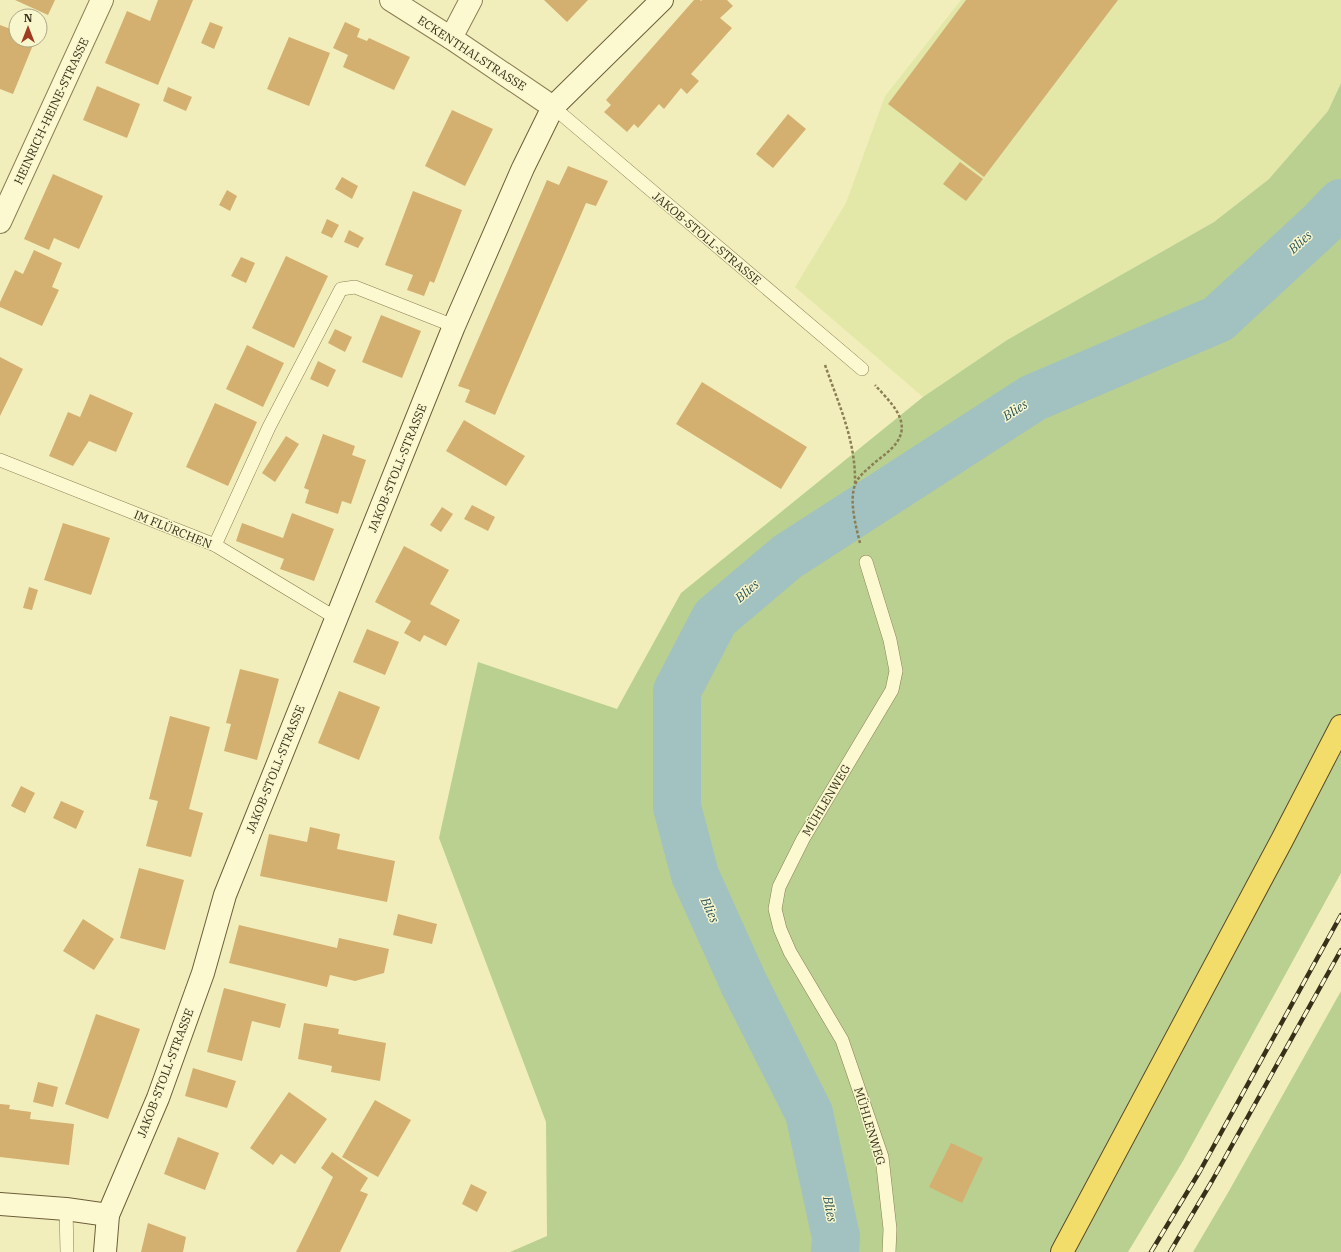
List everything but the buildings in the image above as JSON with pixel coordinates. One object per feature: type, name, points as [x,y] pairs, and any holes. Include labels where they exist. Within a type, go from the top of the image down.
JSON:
[{"type":"highway","points":[[1062,1252],[1279,847],[1341,726]]},
{"type":"main road","name":"HEINRICH-HEINE-STRASSE","points":[[0,222],[102,0]]},
{"type":"main road","name":"ECKENTHALSTRASSE","points":[[391,0],[451,38],[553,107]]},
{"type":"main road","points":[[451,38],[471,0]]},
{"type":"main road","name":"JAKOB-STOLL-STRASSE","points":[[105,1252],[108,1215],[158,1098],[203,973],[225,894],[454,326],[523,168],[553,107],[662,0]]},
{"type":"main road","points":[[0,1204],[66,1209],[108,1215]]},
{"type":"lane","name":"JAKOB-STOLL-STRASSE","points":[[553,107],[862,369]]},
{"type":"lane","points":[[215,545],[269,427],[341,289],[355,287],[454,326]]},
{"type":"lane","name":"IM FLÜRCHEN","points":[[0,460],[215,545],[336,618]]},
{"type":"lane","name":"MÜHLENWEG","points":[[866,562],[890,640],[896,671],[892,690],[803,839],[779,887],[776,909],[780,929],[790,952],[842,1040],[882,1156],[890,1229],[889,1252]]},
{"type":"lane","points":[[66,1209],[66,1252]]},
{"type":"path","points":[[824,363],[848,430],[856,466],[853,496],[856,526],[866,562]]},
{"type":"path","points":[[855,485],[862,474],[897,443],[901,435],[903,425],[898,412],[862,369]]},
{"type":"green space","points":[[961,0],[1341,0],[1341,83],[1328,111],[1269,179],[1214,222],[1007,340],[923,397],[795,287],[846,203],[885,96]]},
{"type":"green space","points":[[1341,83],[1341,873],[1183,1161],[1128,1252],[510,1252],[547,1236],[546,1122],[439,838],[478,662],[617,709],[681,593],[923,397],[1007,340],[1214,222],[1269,179],[1328,111]]},
{"type":"green space","points":[[1341,991],[1341,1252],[1193,1252],[1229,1191]]},
{"type":"waterway","name":"Blies","points":[[835,1252],[836,1237],[809,1113],[744,984],[695,875],[677,807],[677,691],[715,618],[787,557],[1033,398],[1218,319],[1320,225],[1341,203]]},
{"type":"railway","points":[[1151,1252],[1200,1171],[1341,915]]},
{"type":"railway","points":[[1170,1252],[1212,1181],[1341,950]]}]
